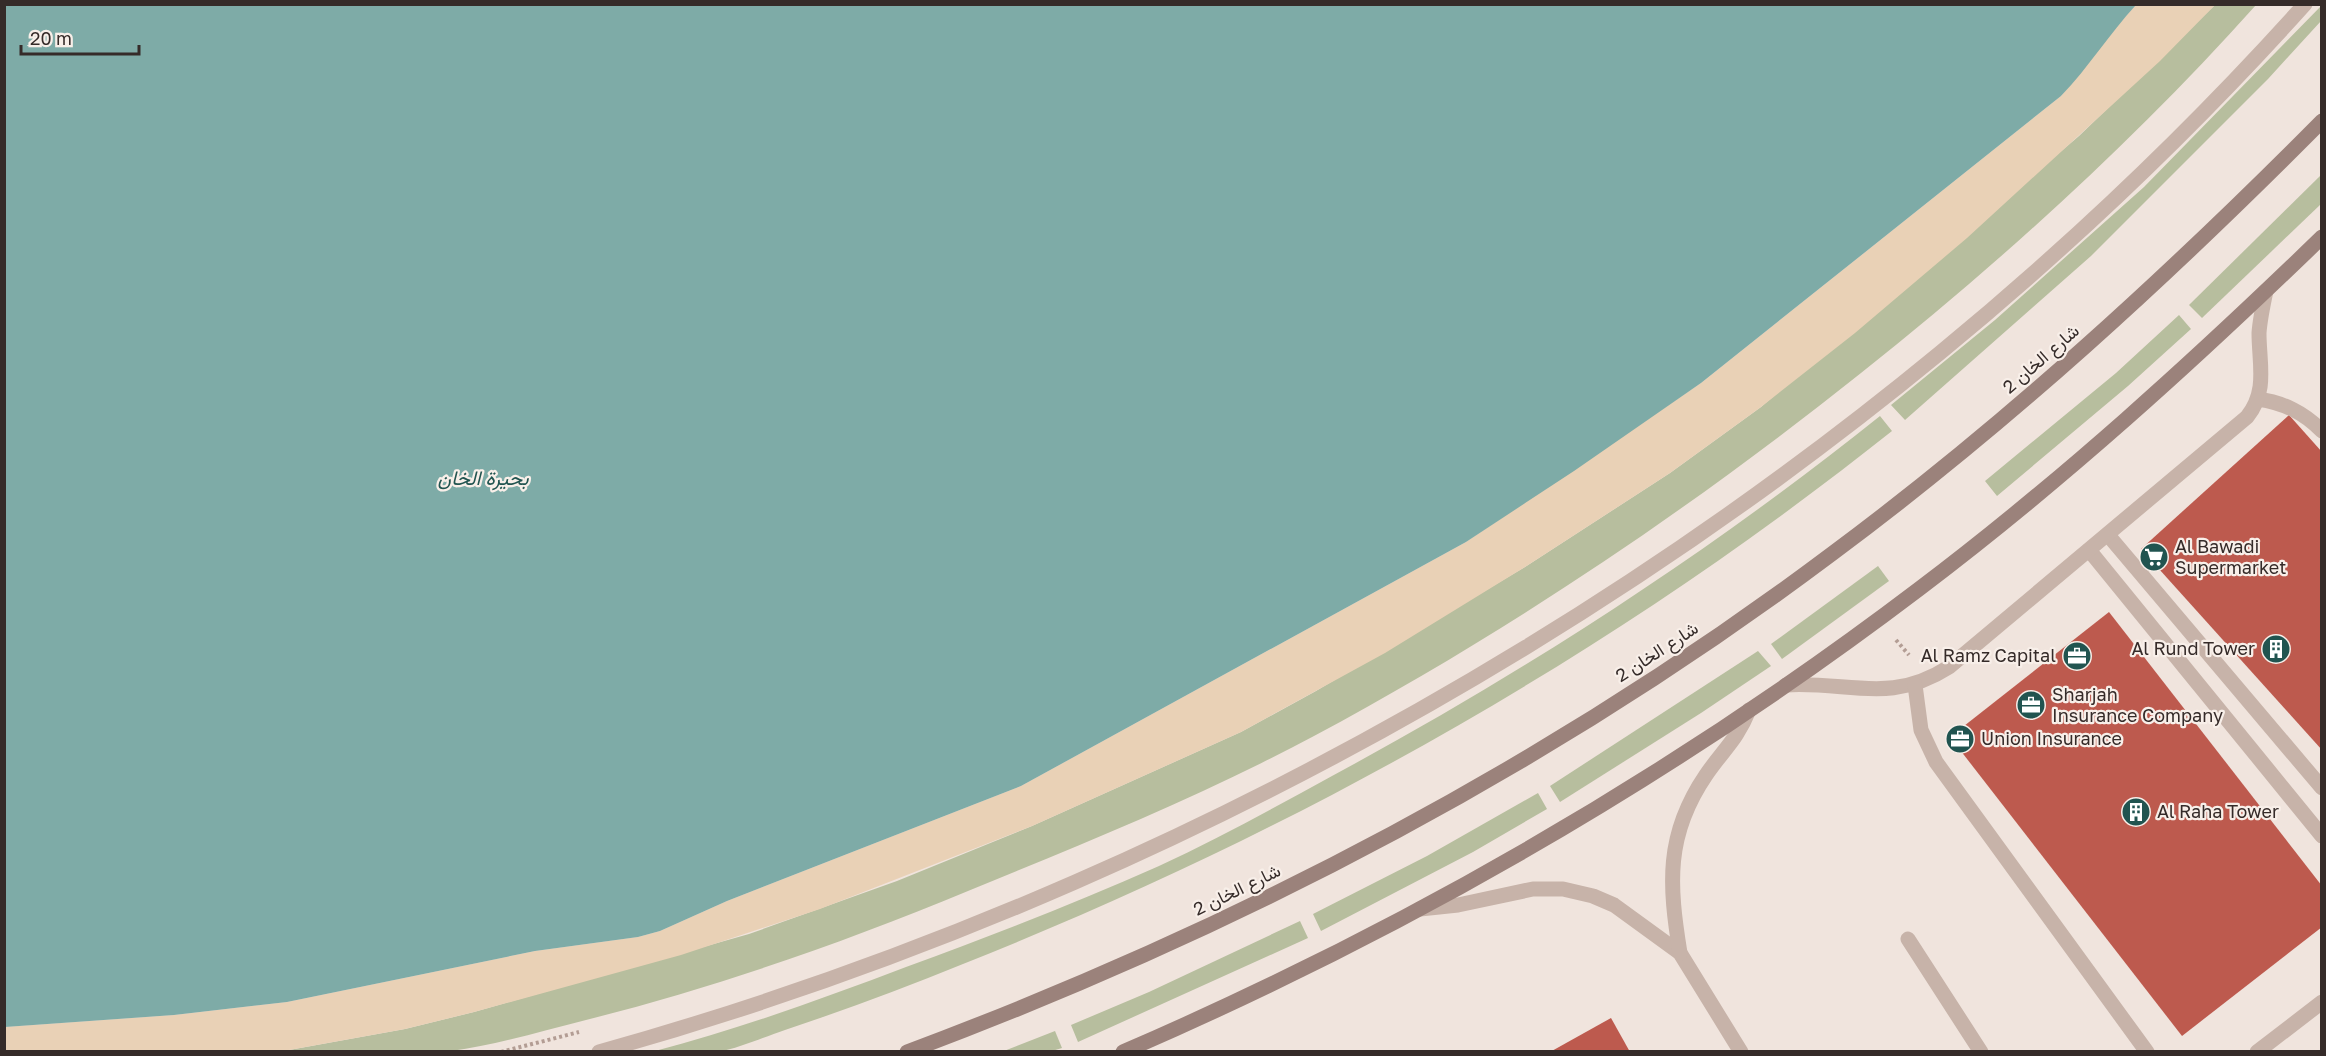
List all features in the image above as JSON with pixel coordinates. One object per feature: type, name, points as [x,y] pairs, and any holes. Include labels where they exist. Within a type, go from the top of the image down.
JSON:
[{"type":"main road","name":"شارع الخان 2","points":[[907,1052],[1114,969],[1240,911],[1364,848],[1574,728],[1720,634],[1833,554],[2039,388],[2146,293],[2322,122]]},
{"type":"main road","points":[[1122,1052],[1258,990],[1519,854],[1637,783],[1786,686],[1918,590],[2010,518],[2124,423],[2322,237]]},
{"type":"street","points":[[599,1052],[725,1014],[868,966],[1005,912],[1267,790],[1431,702],[1578,615],[1790,472],[1880,402],[2002,299],[2145,171],[2213,104],[2305,4]]},
{"type":"street","points":[[1786,686],[1810,684],[1876,691],[1923,682],[1949,667],[2238,425],[2253,409],[2258,399],[2262,379],[2259,329],[2266,291]]},
{"type":"street","points":[[2258,399],[2286,405],[2312,421],[2322,431]]},
{"type":"street","points":[[2108,535],[2322,788]]},
{"type":"street","points":[[2089,550],[2322,836]]},
{"type":"street","points":[[1923,682],[1921,730],[1936,762],[2147,1052]]},
{"type":"street","points":[[1680,953],[1671,877],[1677,833],[1695,792],[1731,745],[1749,710]]},
{"type":"street","points":[[1417,909],[1458,905],[1533,889],[1563,889],[1614,904],[1680,953],[1741,1052]]},
{"type":"street","points":[[1908,939],[1981,1052]]},
{"type":"street","points":[[2257,1052],[2322,1002]]},
{"type":"path","points":[[1901,631],[1894,637],[1923,682]]},
{"type":"path","points":[[501,1052],[585,1031]]},
{"type":"green space","points":[[2215,5],[2256,5],[2115,151],[2016,243],[1914,331],[1730,473],[1596,567],[1457,655],[1314,736],[1186,799],[968,891],[779,963],[683,993],[519,1037],[451,1051],[278,1052],[405,1029],[474,1012],[749,934],[897,881],[1032,826],[1241,732],[1316,691],[1525,567],[1670,473],[1761,407],[2079,136]]},
{"type":"green space","points":[[2322,5],[2321,21],[2268,79],[2091,256],[1905,420],[1891,405],[1995,320],[2144,187]]},
{"type":"green space","points":[[2321,175],[2321,204],[2202,318],[2189,305]]},
{"type":"green space","points":[[2179,315],[2191,329],[2128,386],[1997,496],[1985,481],[2116,373]]},
{"type":"green space","points":[[1880,416],[1892,431],[1785,513],[1676,590],[1563,663],[1447,732],[1329,796],[1209,856],[1087,912],[897,990],[726,1050],[703,1053],[655,1051],[782,1012],[970,943],[1128,880],[1225,834],[1404,736],[1545,653],[1682,563],[1815,467]]},
{"type":"green space","points":[[1878,566],[1889,581],[1782,659],[1771,644]]},
{"type":"green space","points":[[1758,651],[1771,666],[1560,802],[1550,786]]},
{"type":"green space","points":[[1538,793],[1547,809],[1473,852],[1321,931],[1313,914],[1427,856]]},
{"type":"green space","points":[[1300,921],[1308,938],[1078,1042],[1071,1025],[1149,992]]},
{"type":"green space","points":[[1055,1031],[1062,1048],[1052,1051],[1004,1051]]},
{"type":"sand","points":[[2136,5],[2215,5],[2160,61],[1967,238],[1855,333],[1761,407],[1670,473],[1525,567],[1385,653],[1241,732],[1032,826],[820,909],[681,955],[474,1012],[405,1029],[278,1052],[5,1052],[4,1027],[174,1015],[287,1002],[535,951],[638,937],[660,931],[727,901],[1021,786],[1466,542],[1701,383],[2061,96]]},
{"type":"water","name":"بحيرة الخان","points":[[4,5],[2136,5],[2061,96],[1701,383],[1466,542],[1021,786],[727,901],[660,931],[638,937],[535,951],[287,1002],[174,1015],[5,1027]]},
{"type":"building","name":"Al Rund Tower","points":[[2289,415],[2322,452],[2322,750],[2141,549]]},
{"type":"building","name":"Al Raha Tower","points":[[2109,612],[2322,886],[2322,927],[2182,1036],[1950,737]]},
{"type":"building","points":[[1611,1018],[1630,1052],[1550,1052]]},
{"type":"place","name":"Al Bawadi Supermarket","points":[[2154,557]]},
{"type":"place","name":"Al Rund Tower","points":[[2276,649]]},
{"type":"place","name":"Al Ramz Capital","points":[[2077,656]]},
{"type":"place","name":"Sharjah Insurance Company","points":[[2031,705]]},
{"type":"place","name":"Union Insurance","points":[[1960,739]]},
{"type":"place","name":"Al Raha Tower","points":[[2136,812]]}]
